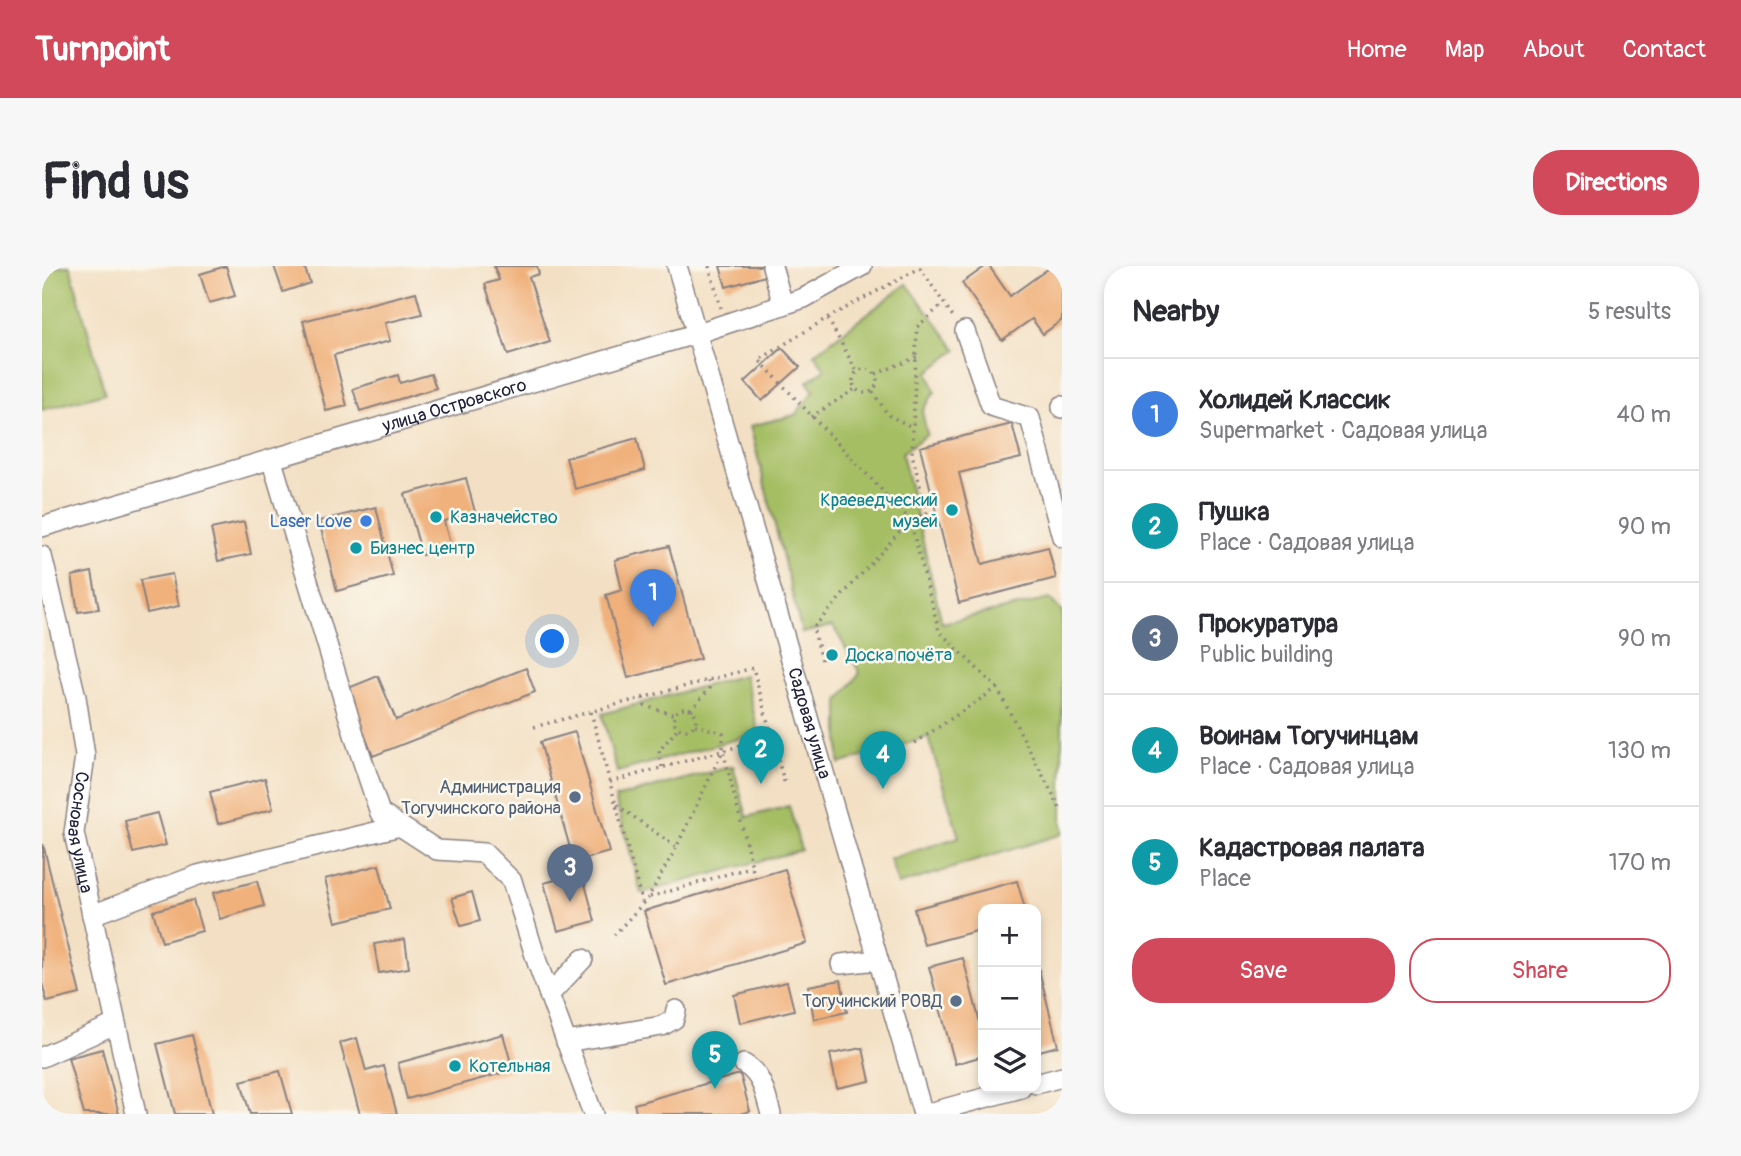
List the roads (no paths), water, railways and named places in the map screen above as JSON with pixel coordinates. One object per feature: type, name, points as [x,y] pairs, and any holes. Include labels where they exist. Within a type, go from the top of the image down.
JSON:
[{"type":"street","name":"Садовая улица","points":[[677,266],[924,1114]]},
{"type":"street","points":[[772,266],[783,305]]},
{"type":"street","name":"улица Островского","points":[[42,527],[695,334],[804,298],[862,266]]},
{"type":"street","points":[[965,331],[991,406],[1030,418],[1062,537]]},
{"type":"street","points":[[272,461],[380,813],[437,850],[489,848],[512,881],[549,995],[593,1114]]},
{"type":"street","name":"Сосновая улица","points":[[42,556],[76,697],[85,756],[74,833],[136,1114]]},
{"type":"street","points":[[92,915],[198,875],[400,827]]},
{"type":"street","points":[[549,995],[583,959]]},
{"type":"street","points":[[841,964],[878,960]]},
{"type":"street","points":[[566,1042],[662,1026],[674,1019],[676,1010]]},
{"type":"street","points":[[42,1057],[115,1024]]},
{"type":"street","points":[[744,1064],[756,1071],[771,1114]]},
{"type":"street","points":[[1041,1082],[1062,1076]]},
{"type":"street","points":[[924,1114],[1002,1093]]},
{"type":"place","name":"Краеведческий музей","points":[[952,510]]},
{"type":"place","name":"Казначейство","points":[[436,517]]},
{"type":"place","name":"Laser Love","points":[[366,521]]},
{"type":"place","name":"Бизнес центр","points":[[356,548]]},
{"type":"place","name":"Холидей Классик","points":[[653,627]]},
{"type":"place","name":"Доска почёта","points":[[832,655]]},
{"type":"place","name":"Пушка","points":[[761,784]]},
{"type":"place","name":"Воинам Тогучинцам","points":[[883,789]]},
{"type":"place","name":"Администрация Тогучинского района","points":[[575,797]]},
{"type":"place","name":"Прокуратура","points":[[570,902]]},
{"type":"place","name":"Тогучинский РОВД","points":[[956,1001]]},
{"type":"place","name":"Котельная","points":[[455,1066]]},
{"type":"place","name":"Кадастровая палата","points":[[715,1089]]}]
